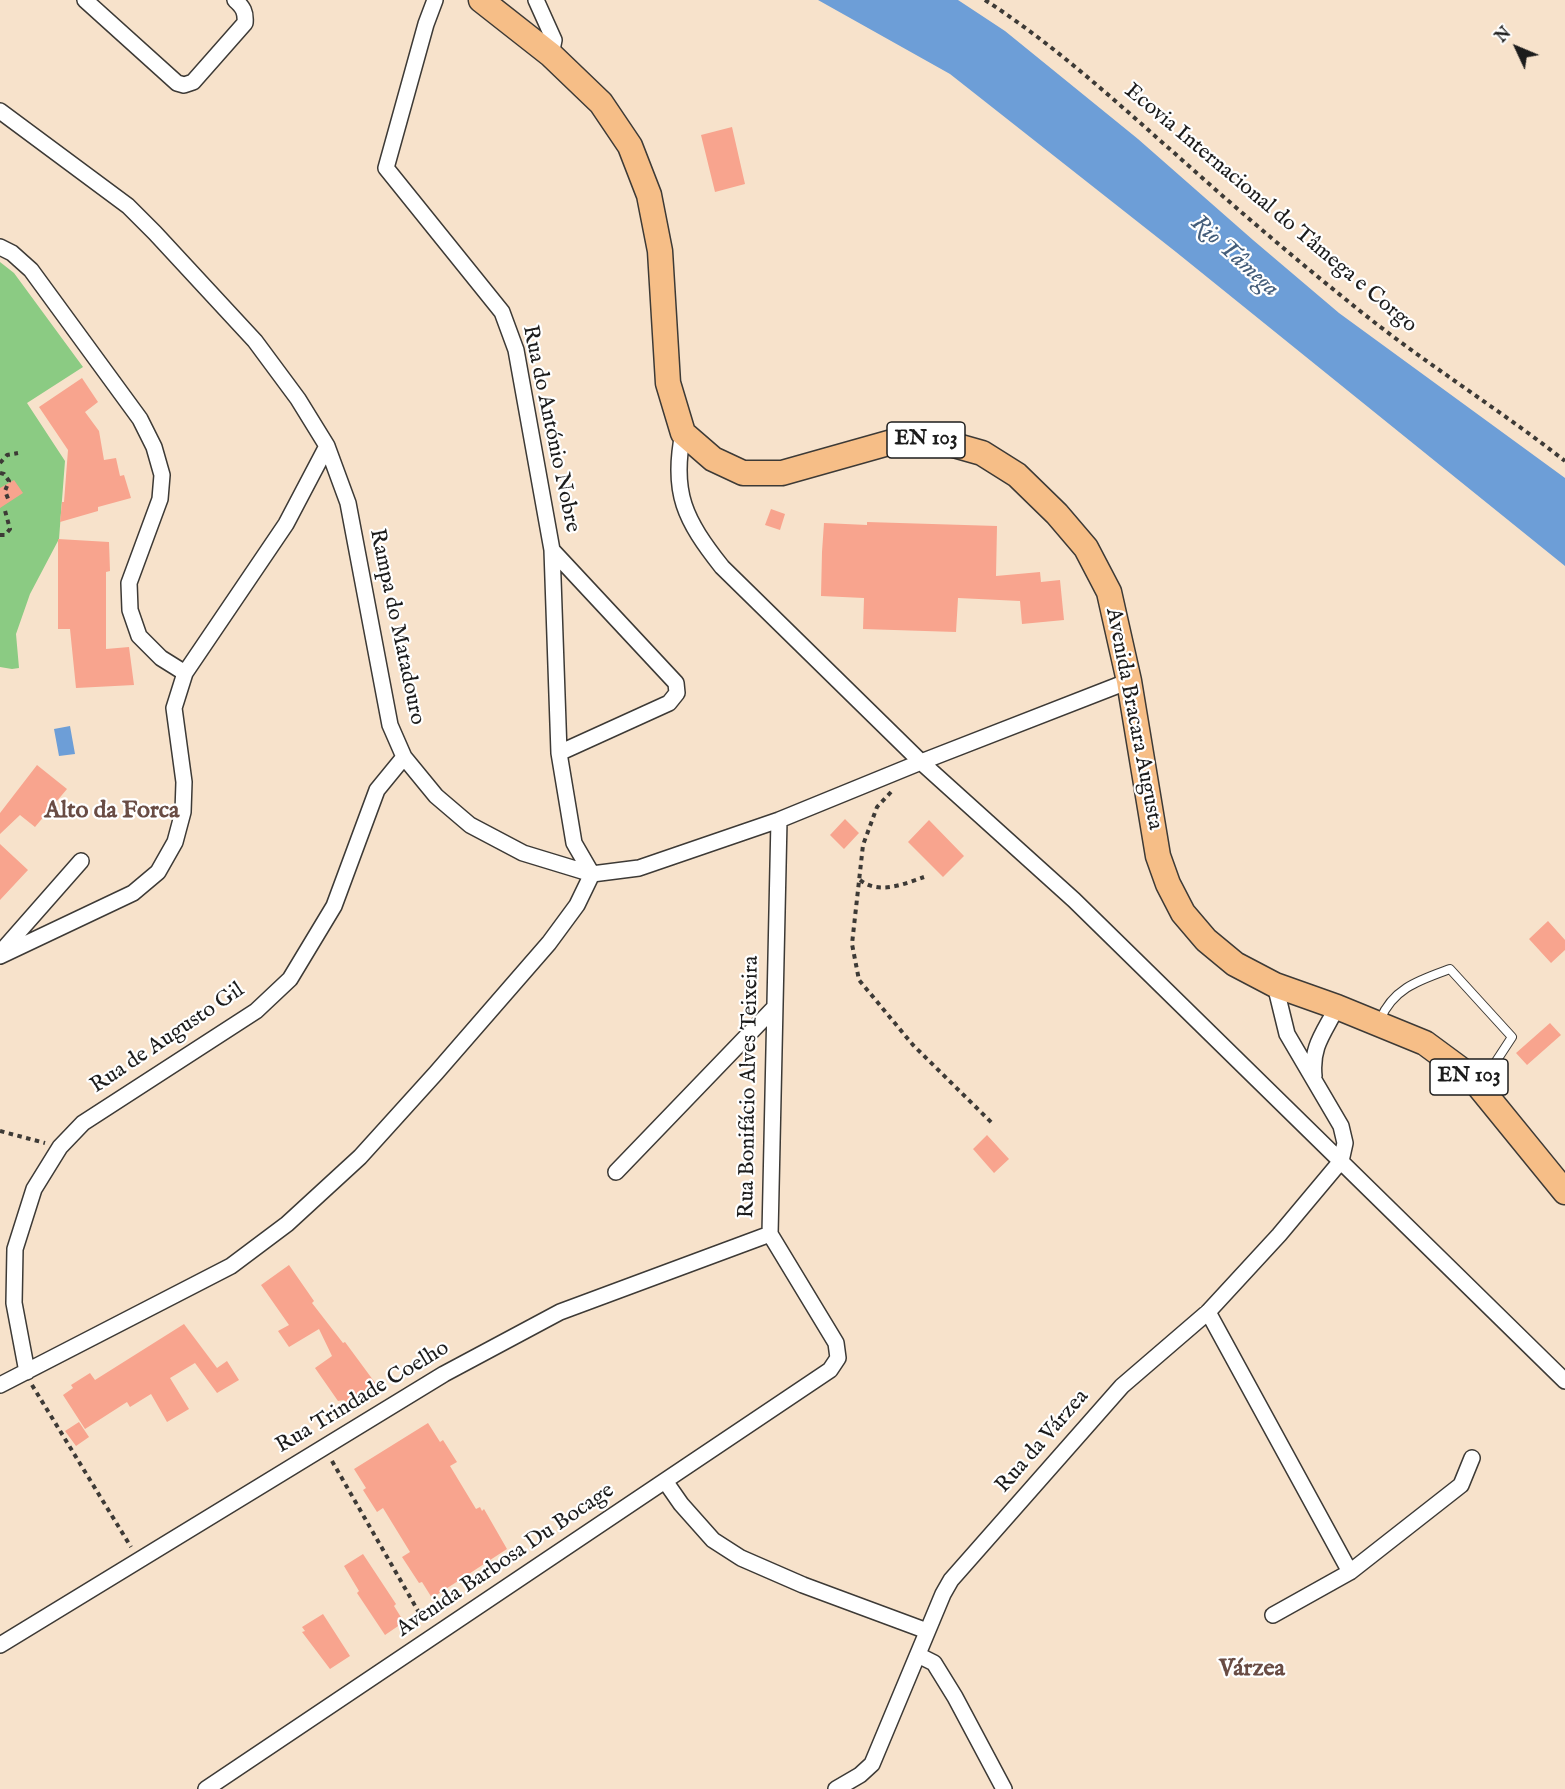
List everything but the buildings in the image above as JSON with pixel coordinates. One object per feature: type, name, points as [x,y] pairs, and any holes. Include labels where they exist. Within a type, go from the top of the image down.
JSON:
[{"type":"main road","points":[[481,0],[551,55],[600,103],[630,146],[649,195],[660,251],[668,382],[683,433]]},
{"type":"main road","name":"Avenida Bracara Augusta","points":[[683,433],[713,459],[743,473],[782,473],[892,442],[936,440],[982,453],[1017,475],[1057,514],[1086,548],[1109,592],[1129,681],[1158,856],[1168,885],[1183,913],[1206,940],[1235,964],[1275,985],[1337,1007]]},
{"type":"main road","name":"EN 103","points":[[1337,1007],[1425,1043],[1477,1084],[1565,1192]]},
{"type":"street","points":[[85,0],[177,83],[184,85],[193,82],[245,23],[246,14],[235,0]]},
{"type":"street","name":"Rua do António Nobre","points":[[435,0],[426,24],[386,168],[502,312],[516,350],[552,550],[559,753],[574,843],[592,874]]},
{"type":"street","points":[[536,0],[554,40],[551,55]]},
{"type":"street","name":"Rampa do Matadouro","points":[[0,111],[128,206],[255,341],[298,399],[327,446],[348,503],[390,725],[404,757],[436,796],[470,825],[524,853],[592,874],[639,868],[779,820],[1129,681]]},
{"type":"street","points":[[0,247],[12,253],[31,270],[140,419],[154,447],[162,475],[160,499],[129,583],[130,610],[139,636],[161,658],[185,673]]},
{"type":"street","points":[[683,433],[678,470],[678,486],[683,505],[705,546],[739,584],[921,762],[1074,900],[1565,1381]]},
{"type":"street","points":[[0,954],[133,893],[158,872],[175,842],[183,812],[184,782],[174,708],[185,673],[286,524],[327,446]]},
{"type":"street","points":[[552,550],[676,683],[677,693],[669,703],[559,753]]},
{"type":"street","name":"Rua de Augusto Gil","points":[[27,1372],[14,1303],[15,1249],[33,1189],[60,1147],[83,1123],[256,1011],[290,979],[334,906],[377,790],[404,757]]},
{"type":"street","name":"Rua Bonifácio Alves Teixeira","points":[[779,820],[773,1009],[770,1234],[836,1343],[838,1358],[830,1370]]},
{"type":"street","points":[[0,954],[81,861]]},
{"type":"street","points":[[0,1385],[231,1266],[287,1224],[360,1157],[459,1047],[549,943],[577,905],[592,874]]},
{"type":"street","points":[[1275,985],[1287,1034],[1341,1126],[1345,1143],[1341,1161]]},
{"type":"street","points":[[1315,1081],[1312,1059],[1317,1044],[1337,1007]]},
{"type":"street","points":[[616,1172],[773,1009]]},
{"type":"street","name":"Rua da Várzea","points":[[836,1789],[860,1775],[872,1764],[927,1631],[951,1580],[1122,1386],[1208,1312],[1279,1235],[1341,1161]]},
{"type":"street","name":"Rua Trindade Coelho","points":[[0,1645],[444,1374],[560,1312],[770,1234]]},
{"type":"street","points":[[1208,1312],[1350,1572]]},
{"type":"street","name":"Avenida Barbosa Du Bocage","points":[[206,1789],[830,1370]]},
{"type":"street","points":[[1273,1615],[1350,1572],[1461,1485],[1472,1458]]},
{"type":"street","points":[[665,1481],[681,1504],[713,1539],[741,1558],[803,1585],[927,1631]]},
{"type":"street","points":[[918,1655],[934,1663],[955,1697],[1004,1789]]},
{"type":"lane","points":[[1379,1024],[1384,1010],[1408,985],[1450,969],[1512,1037],[1493,1066],[1477,1084]]},
{"type":"path","name":"Ecovia Internacional do Tâmega e Corgo","points":[[985,0],[1010,16],[1094,81],[1174,153],[1348,302],[1565,461]]},
{"type":"path","points":[[0,462],[7,455],[18,453]]},
{"type":"path","points":[[0,473],[4,474],[9,481],[5,492],[9,501]]},
{"type":"path","points":[[0,536],[5,535],[10,529],[4,507]]},
{"type":"path","points":[[921,762],[877,807],[863,845],[852,944],[859,980],[913,1045],[994,1125]]},
{"type":"path","points":[[860,879],[869,887],[893,887],[924,878]]},
{"type":"path","points":[[0,1131],[60,1147]]},
{"type":"path","points":[[27,1372],[35,1391],[139,1561]]},
{"type":"path","points":[[324,1448],[433,1637]]},
{"type":"green space","points":[[0,262],[14,273],[83,367],[27,403],[65,461],[59,539],[30,594],[16,634],[19,668],[12,669],[0,667]]},
{"type":"water","name":"Rio Tâmega","points":[[818,0],[958,0],[1005,31],[1138,139],[1339,313],[1565,478],[1565,566],[1176,252],[950,74]]},
{"type":"water","points":[[70,726],[75,754],[59,756],[54,729]]},
{"type":"district","name":"Alto da Forca","points":[[112,812]]},
{"type":"district","name":"Várzea","points":[[1252,1670]]}]
